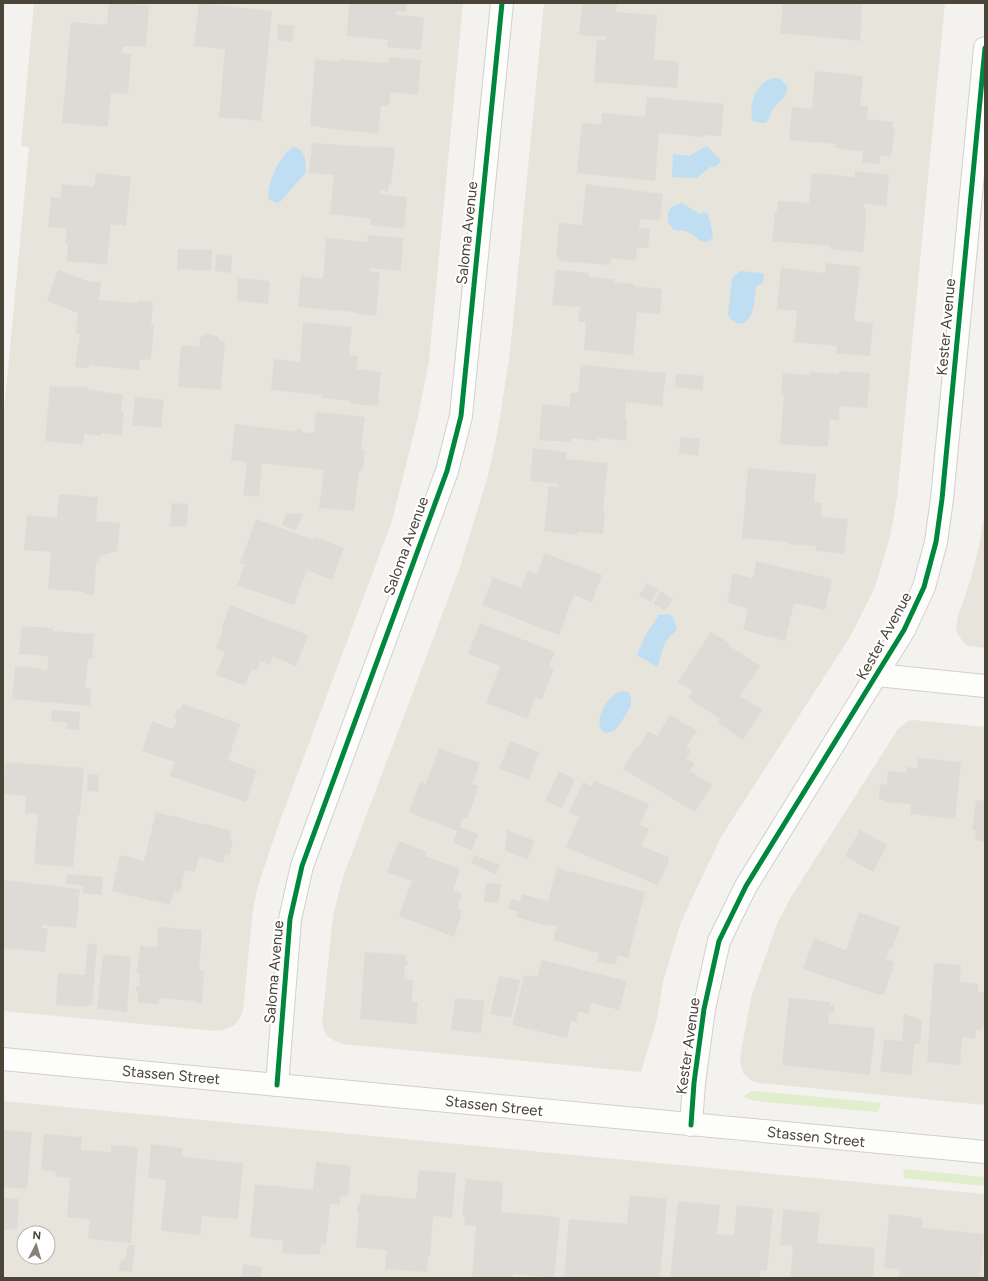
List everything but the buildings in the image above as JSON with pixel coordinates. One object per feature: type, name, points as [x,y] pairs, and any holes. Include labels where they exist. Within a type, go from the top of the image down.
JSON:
[{"type":"street","name":"Saloma Avenue","points":[[277,1085],[290,919],[302,866],[447,471],[460,416],[502,3]]},
{"type":"street","name":"Kester Avenue","points":[[691,1125],[694,1083],[704,1009],[720,941],[746,886],[904,630],[924,587],[936,542],[943,491],[985,48]]},
{"type":"street","points":[[877,675],[985,686]]},
{"type":"street","name":"Stassen Street","points":[[3,1059],[985,1152]]},
{"type":"shaded area","points":[[34,3],[463,3],[429,361],[418,417],[392,521],[277,829],[258,886],[253,909],[243,1010],[235,1025],[224,1030],[216,1031],[3,1011],[3,422],[29,147],[21,146]]},
{"type":"shaded area","points":[[544,3],[945,3],[897,498],[890,537],[875,587],[850,637],[721,837],[689,905],[680,925],[663,982],[657,1019],[641,1072],[342,1044],[328,1037],[322,1024],[334,911],[343,877],[459,570],[488,476],[498,429],[510,353]]},
{"type":"shaded area","points":[[985,510],[985,648],[969,646],[964,643],[958,635],[956,629],[958,616],[971,578],[979,547]]},
{"type":"shaded area","points":[[914,720],[985,727],[985,1105],[759,1083],[752,1081],[743,1073],[740,1058],[752,994],[777,924],[791,897],[898,729],[908,721]]},
{"type":"shaded area","points":[[3,1101],[985,1194],[985,1278],[3,1278]]},
{"type":"green space","points":[[751,1091],[882,1103],[877,1112],[755,1101],[743,1097]]},
{"type":"green space","points":[[904,1169],[985,1177],[985,1186],[903,1178]]},
{"type":"water","points":[[776,78],[781,79],[787,86],[785,96],[776,105],[766,123],[753,121],[753,100],[759,87],[764,82]]},
{"type":"water","points":[[707,146],[721,161],[715,167],[710,167],[697,178],[672,177],[673,154],[689,156]]},
{"type":"water","points":[[294,147],[301,150],[303,153],[306,165],[305,173],[280,202],[276,203],[269,199],[269,186],[279,162],[289,150]]},
{"type":"water","points":[[682,203],[700,214],[705,212],[708,214],[713,235],[708,242],[699,240],[691,233],[686,231],[674,230],[668,223],[668,214],[671,207]]},
{"type":"water","points":[[740,271],[762,273],[764,275],[763,282],[756,287],[754,304],[750,316],[747,321],[737,323],[730,319],[728,314],[732,278]]},
{"type":"water","points":[[668,614],[673,618],[677,630],[665,643],[657,667],[637,655],[645,636],[659,615]]},
{"type":"water","points":[[622,691],[628,692],[631,697],[631,706],[614,731],[605,733],[601,728],[600,716],[603,709],[612,697]]},
{"type":"cycle path","points":[[277,1085],[290,919],[302,866],[447,471],[461,416],[502,3]]},
{"type":"cycle path","points":[[691,1125],[694,1083],[704,1009],[719,941],[746,886],[904,630],[924,587],[936,542],[942,499],[985,48]]}]
